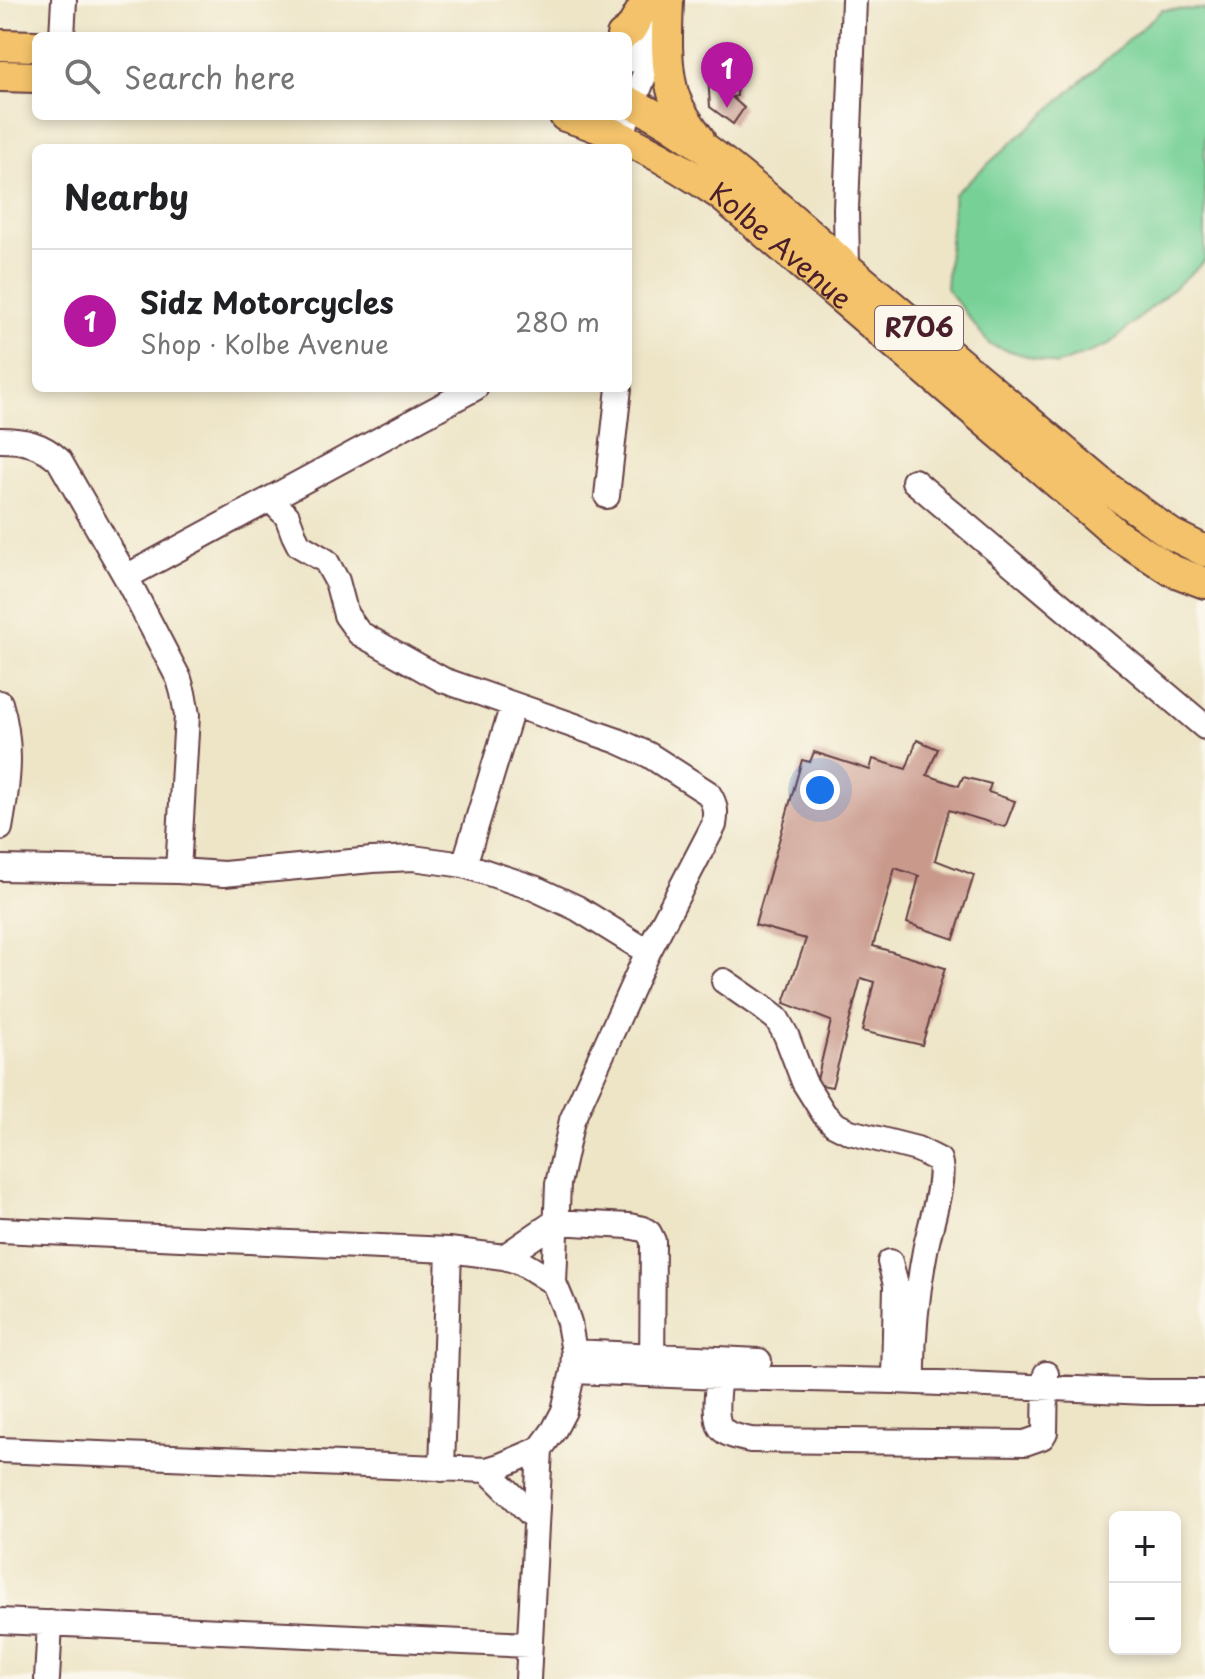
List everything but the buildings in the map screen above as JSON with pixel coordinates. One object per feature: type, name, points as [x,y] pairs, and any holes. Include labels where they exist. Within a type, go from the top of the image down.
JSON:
[{"type":"main road","points":[[627,32],[655,1]]},
{"type":"main road","points":[[655,1],[667,47],[672,89],[680,110],[708,150]]},
{"type":"main road","points":[[0,45],[32,46]]},
{"type":"main road","points":[[0,76],[32,77]]},
{"type":"main road","name":"Kolbe Avenue","points":[[632,116],[650,113],[708,150],[1110,490],[1171,534],[1205,551]]},
{"type":"main road","name":"Kolbe Avenue","points":[[621,120],[675,164],[721,195],[1117,535],[1171,570],[1205,583]]},
{"type":"street","points":[[62,32],[64,0]]},
{"type":"street","points":[[847,268],[846,209],[854,0]]},
{"type":"street","points":[[632,49],[641,23],[655,1]]},
{"type":"street","points":[[632,91],[655,44],[655,1]]},
{"type":"street","points":[[126,577],[468,392]]},
{"type":"street","points":[[607,496],[619,392]]},
{"type":"street","points":[[0,440],[29,442],[52,453],[59,460],[175,671],[187,715],[178,871]]},
{"type":"street","points":[[914,481],[1205,727]]},
{"type":"street","points":[[0,1450],[487,1470],[540,1449],[554,1430],[570,1393],[574,1361],[564,1307],[554,1283],[558,1184],[572,1120],[648,952],[714,825],[714,803],[708,793],[649,755],[585,728],[443,680],[359,633],[346,615],[331,568],[326,561],[299,545],[287,516],[270,499]]},
{"type":"street","points":[[0,703],[9,749],[0,828]]},
{"type":"street","points":[[464,865],[513,705]]},
{"type":"street","points":[[0,868],[224,874],[413,858],[464,865],[534,888],[577,908],[648,952]]},
{"type":"street","points":[[724,981],[777,1019],[804,1082],[834,1124],[850,1132],[917,1149],[939,1160],[942,1174],[924,1254],[904,1374]]},
{"type":"street","points":[[504,1257],[555,1222],[629,1226],[649,1233],[653,1241],[652,1365]]},
{"type":"street","points":[[0,1230],[449,1250],[520,1262],[554,1283]]},
{"type":"street","points":[[442,1469],[449,1250]]},
{"type":"street","points":[[890,1262],[896,1285],[904,1374]]},
{"type":"street","points":[[574,1361],[1046,1380],[1205,1392]]},
{"type":"street","points":[[720,1369],[717,1419],[721,1429],[751,1440],[1025,1443],[1042,1437],[1045,1432],[1046,1380]]},
{"type":"street","points":[[1046,1380],[1205,1376]]},
{"type":"street","points":[[528,1679],[540,1449]]},
{"type":"street","points":[[487,1470],[535,1518]]},
{"type":"street","points":[[0,1621],[529,1645]]},
{"type":"street","points":[[47,1679],[50,1623]]},
{"type":"green space","points":[[1205,9],[1205,261],[1107,346],[1056,365],[990,345],[946,288],[954,194],[1162,10]]},
{"type":"place","name":"Sidz Motorcycles","points":[[727,108]]}]
